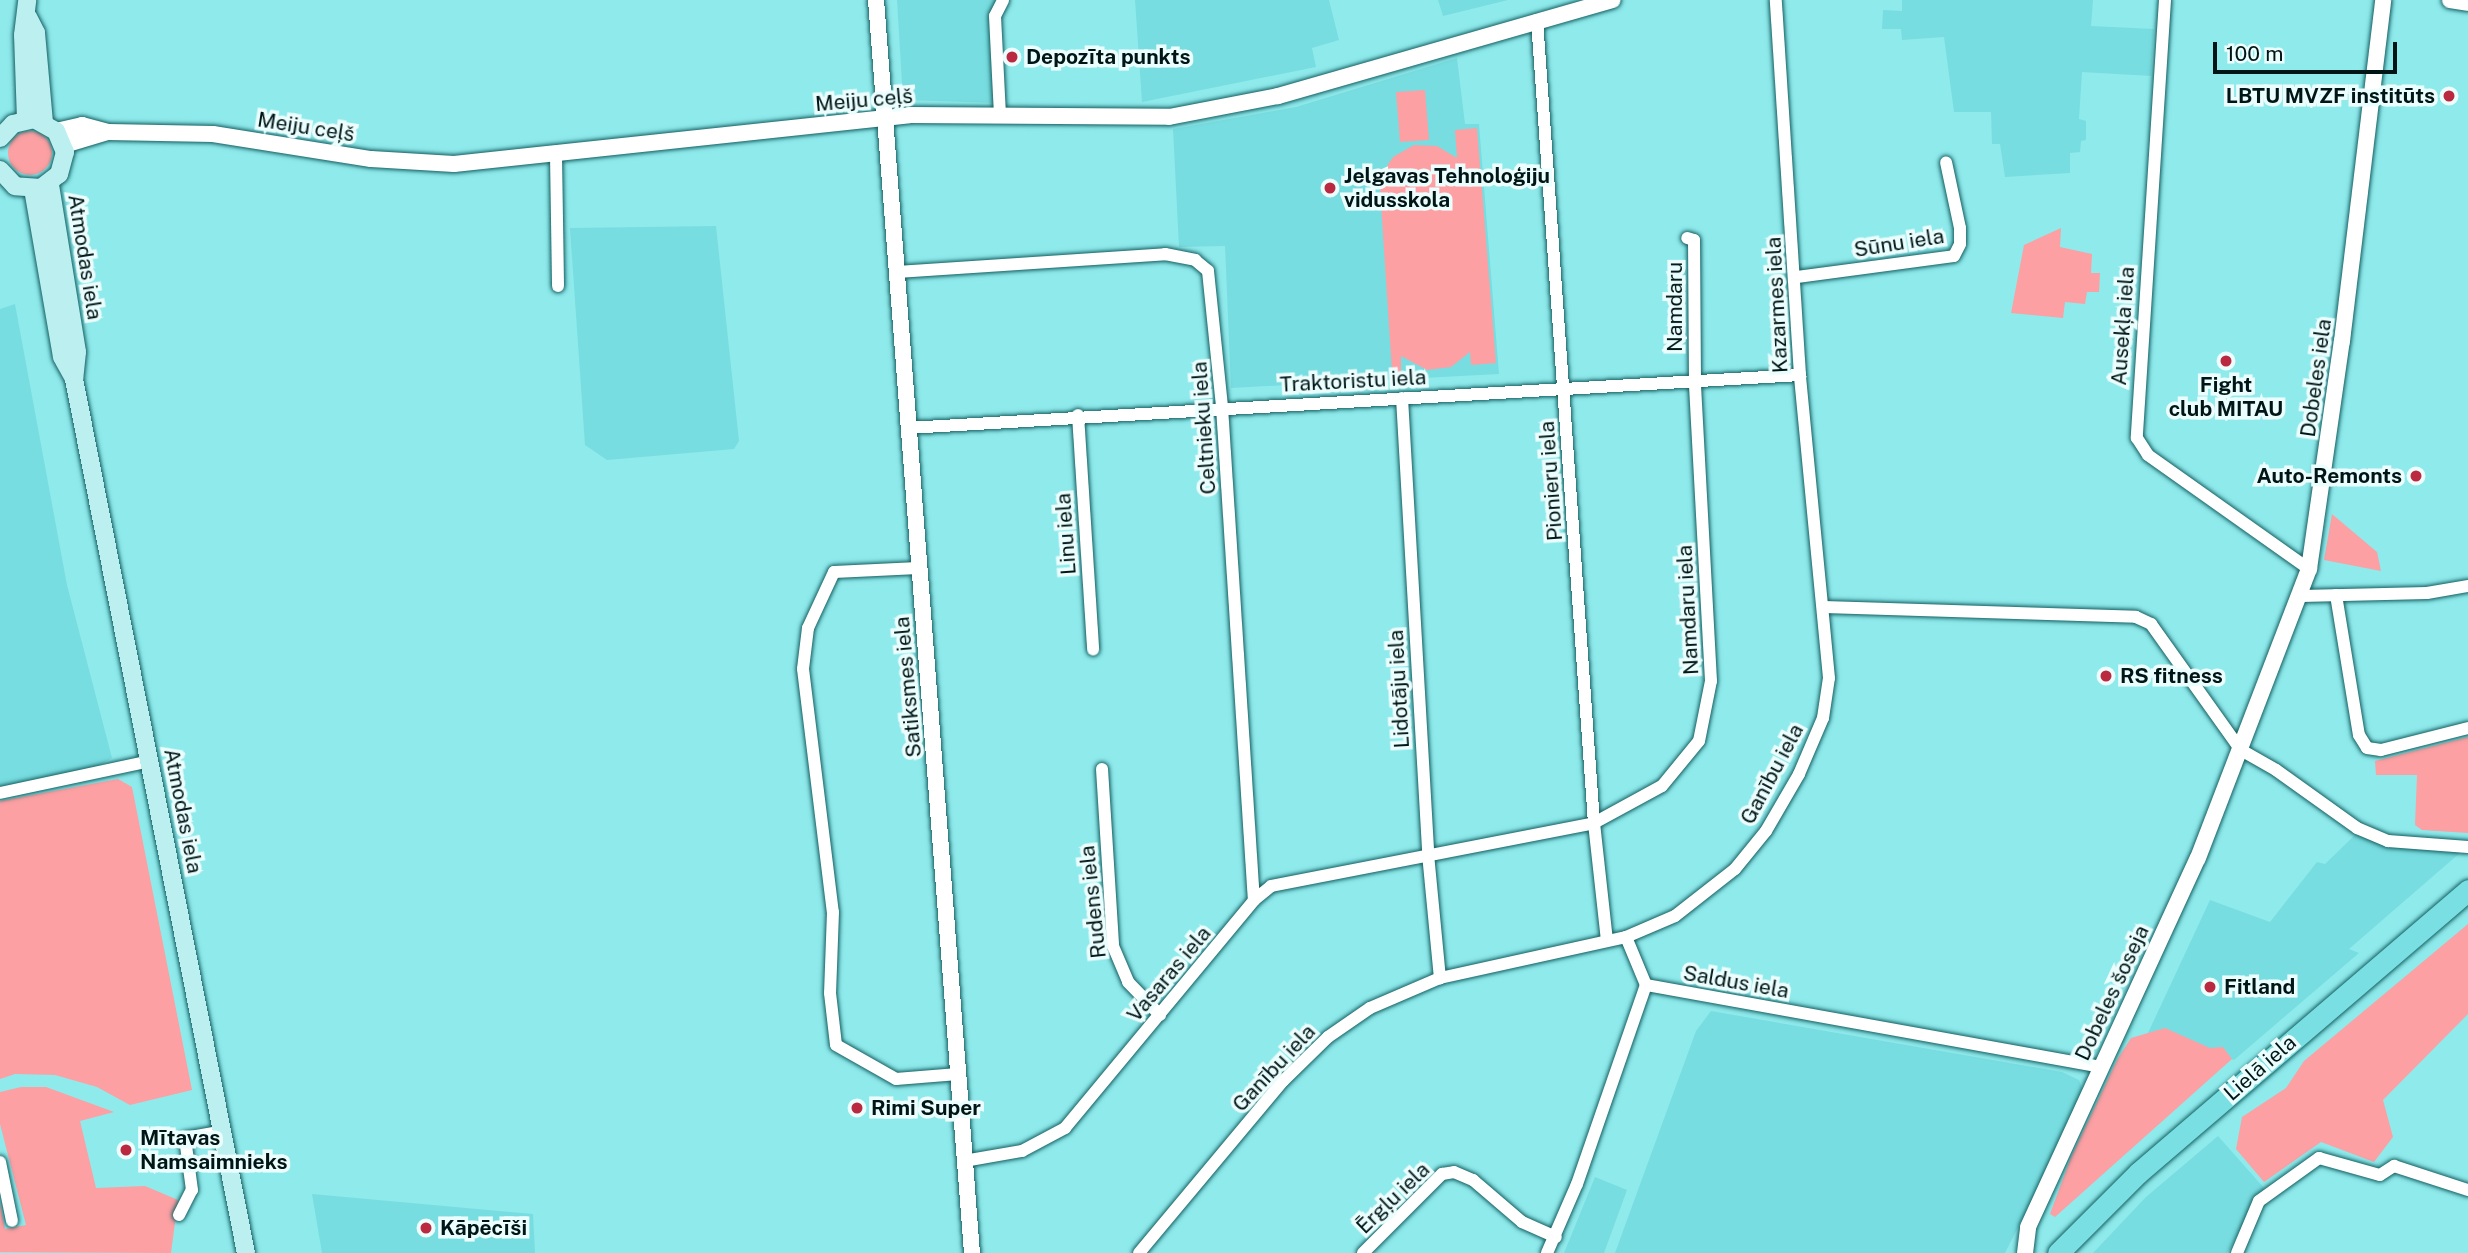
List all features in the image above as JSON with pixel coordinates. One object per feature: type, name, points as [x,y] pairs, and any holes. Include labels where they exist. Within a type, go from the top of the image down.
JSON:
[{"type":"main road","points":[[26,120],[23,35],[27,9]]},
{"type":"main road","points":[[0,171],[15,186],[41,187],[63,167],[36,33],[27,9]]},
{"type":"main road","points":[[0,138],[13,124],[26,120],[55,133]]},
{"type":"main road","name":"Atmodas iela","points":[[41,187],[77,352],[74,379],[150,761],[219,1132],[246,1253]]},
{"type":"main road","name":"Lielā iela","points":[[2058,1253],[2138,1173],[2468,890]]},
{"type":"street","name":"Satiksmes iela","points":[[876,0],[972,1253]]},
{"type":"street","points":[[1000,115],[995,16],[1003,0]]},
{"type":"street","name":"Meiju ceļš","points":[[55,133],[213,134],[417,164],[556,156],[884,117],[1169,117],[1278,96],[1613,0]]},
{"type":"street","name":"Kazarmes iela","points":[[1776,0],[1797,277],[1800,375],[1824,607]]},
{"type":"street","name":"Ausekļa iela","points":[[2165,0],[2137,438],[2148,455],[2309,569]]},
{"type":"street","name":"Dobeles iela","points":[[2241,750],[2309,569],[2342,341],[2383,0]]},
{"type":"street","points":[[2450,0],[2468,2]]},
{"type":"street","name":"Pionieru iela","points":[[1537,20],[1594,822],[1607,940]]},
{"type":"street","points":[[556,156],[558,286]]},
{"type":"street","name":"Sūnu iela","points":[[1797,277],[1954,256],[1960,244],[1960,228],[1946,162]]},
{"type":"street","name":"Namdaru","points":[[1687,238],[1694,240],[1695,382]]},
{"type":"street","name":"Celtnieku iela","points":[[897,272],[1165,254],[1195,260],[1208,271],[1213,284],[1222,407],[1254,900]]},
{"type":"street","name":"Traktoristu iela","points":[[908,428],[1078,415],[1564,391],[1800,375]]},
{"type":"street","name":"Namdaru iela","points":[[1428,854],[1594,822],[1662,786],[1699,741],[1712,681],[1695,382]]},
{"type":"street","name":"Lidotāju iela","points":[[1402,398],[1428,854],[1440,978]]},
{"type":"street","name":"Linu iela","points":[[1078,415],[1093,650]]},
{"type":"street","points":[[918,568],[834,572],[808,628],[804,678],[833,912],[834,1039],[838,1048],[896,1079],[958,1074]]},
{"type":"street","points":[[2301,596],[2427,593],[2468,586]]},
{"type":"street","points":[[2336,595],[2359,735],[2367,748],[2381,750],[2468,728]]},
{"type":"street","points":[[1824,607],[2136,617],[2151,624],[2241,750],[2276,769],[2357,828],[2388,841],[2468,847]]},
{"type":"street","name":"Ganību iela","points":[[1139,1253],[1309,1053],[1370,1008],[1440,978],[1626,937],[1675,916],[1734,869],[1778,813],[1823,718],[1829,678],[1824,607]]},
{"type":"street","name":"Dobeles šoseja","points":[[2025,1253],[2028,1227],[2198,858],[2241,750]]},
{"type":"street","points":[[0,793],[150,761]]},
{"type":"street","name":"Rudens iela","points":[[1102,769],[1113,946],[1128,982],[1160,1015]]},
{"type":"street","name":"Vasaras iela","points":[[964,1161],[1022,1151],[1065,1128],[1254,900],[1271,886],[1428,854]]},
{"type":"street","points":[[1547,1253],[1556,1237],[1646,985],[1626,937]]},
{"type":"street","name":"Saldus iela","points":[[1646,985],[2102,1067]]},
{"type":"street","points":[[179,1215],[192,1190],[185,1138],[219,1132]]},
{"type":"street","points":[[2237,1253],[2259,1201],[2319,1158],[2380,1175],[2394,1166],[2468,1190]]},
{"type":"street","points":[[0,1162],[12,1221]]},
{"type":"street","name":"Ērgļu iela","points":[[1363,1253],[1442,1174],[1454,1172],[1473,1180],[1521,1222],[1556,1237]]},
{"type":"shaded area","points":[[897,0],[995,0],[1001,103],[903,100]]},
{"type":"shaded area","points":[[1135,0],[1329,0],[1339,40],[1312,48],[1316,67],[1142,102]]},
{"type":"shaded area","points":[[1438,0],[1508,0],[1443,16]]},
{"type":"shaded area","points":[[1902,0],[2093,0],[2091,26],[2154,29],[2151,76],[2082,72],[2079,119],[2086,121],[2086,140],[2081,141],[2080,152],[2070,153],[2070,173],[2005,177],[2000,144],[1992,144],[1991,112],[1954,112],[1944,37],[1902,40],[1901,29],[1882,29],[1883,10],[1902,11]]},
{"type":"shaded area","name":"Jelgavas Tehnoloģiju vidusskola","points":[[1457,58],[1465,124],[1479,124],[1499,374],[1231,388],[1225,246],[1179,247],[1173,129],[1296,107]]},
{"type":"shaded area","points":[[1425,90],[1429,140],[1400,142],[1396,92]]},
{"type":"shaded area","points":[[1477,128],[1496,363],[1471,365],[1470,352],[1451,367],[1427,370],[1401,356],[1401,372],[1392,372],[1380,189],[1383,172],[1393,157],[1414,145],[1437,146],[1457,158],[1455,130]]},
{"type":"shaded area","points":[[30,131],[45,138],[52,153],[45,168],[30,175],[15,168],[8,153],[15,138]]},
{"type":"shaded area","points":[[716,226],[739,441],[734,449],[607,460],[585,445],[570,228]]},
{"type":"shaded area","points":[[2061,228],[2060,247],[2092,254],[2091,273],[2100,273],[2099,292],[2087,292],[2085,304],[2065,302],[2063,318],[2011,313],[2024,245]]},
{"type":"shaded area","points":[[15,304],[67,585],[112,758],[81,775],[0,790],[0,309]]},
{"type":"shaded area","points":[[2332,514],[2377,552],[2381,571],[2324,560]]},
{"type":"shaded area","points":[[2468,737],[2468,833],[2422,830],[2415,825],[2417,775],[2376,775],[2375,761]]},
{"type":"shaded area","points":[[118,779],[132,787],[192,1090],[130,1105],[97,1087],[55,1075],[15,1074],[0,1079],[0,801]]},
{"type":"shaded area","points":[[2355,835],[2393,847],[2461,852],[2349,949],[2359,953],[2234,1060],[2148,1033],[2210,900],[2270,922],[2317,862],[2325,864]]},
{"type":"shaded area","points":[[2468,924],[2468,1014],[2383,1100],[2393,1137],[2374,1162],[2321,1142],[2264,1182],[2236,1149],[2242,1117],[2286,1088],[2304,1061]]},
{"type":"shaded area","points":[[1711,1011],[2062,1072],[2079,1080],[2085,1095],[2005,1253],[1615,1253],[1696,1031]]},
{"type":"shaded area","points":[[2165,1028],[2210,1048],[2223,1047],[2232,1059],[2055,1217],[2050,1214],[2071,1157],[2117,1060],[2131,1038]]},
{"type":"shaded area","points":[[21,1087],[46,1087],[114,1112],[80,1121],[96,1188],[145,1186],[178,1200],[171,1253],[0,1252],[0,1202],[5,1229],[26,1225],[0,1124],[0,1092]]},
{"type":"shaded area","points":[[2218,1136],[2264,1188],[2227,1253],[2093,1253],[2146,1197]]},
{"type":"shaded area","points":[[1595,1177],[1627,1190],[1604,1253],[1564,1253]]},
{"type":"shaded area","name":"Kāpēcīši","points":[[312,1194],[533,1214],[535,1253],[322,1253]]},
{"type":"place","name":"Depozīta punkts","points":[[1012,57]]},
{"type":"place","name":"LBTU MVZF institūts","points":[[2449,96]]},
{"type":"place","name":"Jelgavas Tehnoloģiju vidusskola","points":[[1330,188]]},
{"type":"place","name":"Fight club MITAU","points":[[2226,361]]},
{"type":"place","name":"Auto-Remonts","points":[[2416,476]]},
{"type":"place","name":"RS fitness","points":[[2106,676]]},
{"type":"place","name":"Fitland","points":[[2210,987]]},
{"type":"place","name":"Rimi Super","points":[[857,1108]]},
{"type":"place","name":"Mītavas Namsaimnieks","points":[[126,1150]]},
{"type":"place","name":"Kāpēcīši","points":[[426,1228]]}]
